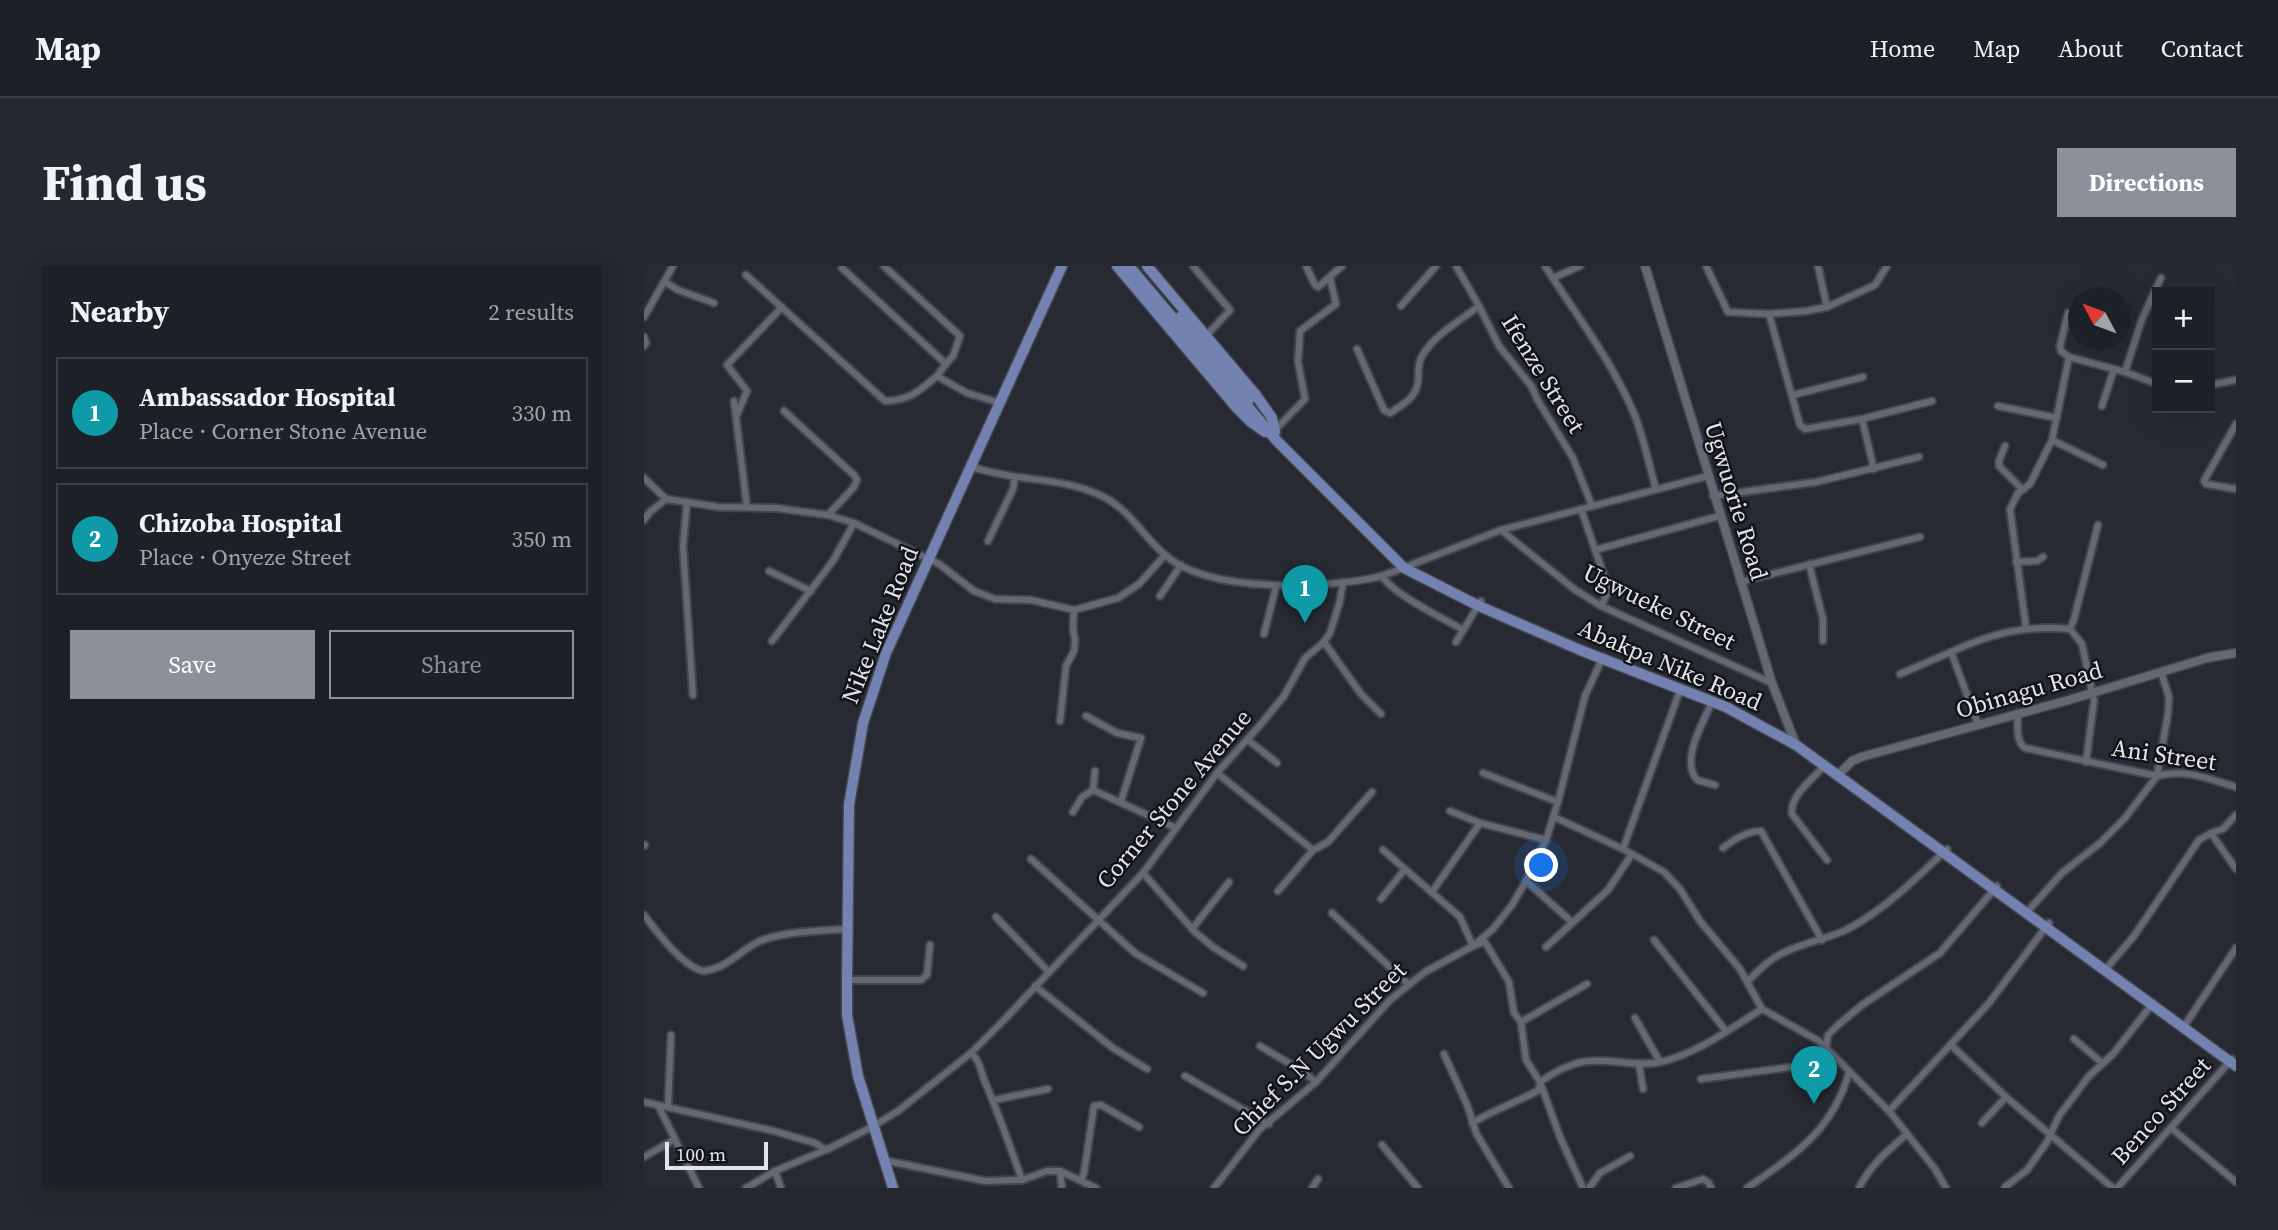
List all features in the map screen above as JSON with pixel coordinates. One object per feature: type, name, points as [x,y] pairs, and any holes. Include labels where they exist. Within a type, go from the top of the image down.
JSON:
[{"type":"main road","name":"Nike Lake Road","points":[[892,1188],[858,1076],[847,1015],[849,805],[863,723],[886,653],[1062,266]]},
{"type":"main road","points":[[1117,266],[1236,407],[1258,428],[1274,432],[1272,418],[1255,394],[1147,266]]},
{"type":"main road","name":"Abakpa Nike Road","points":[[1129,266],[1166,304]]},
{"type":"main road","name":"Abakpa Nike Road","points":[[1137,266],[1236,395],[1403,568],[1602,657],[1726,707],[1795,742],[1840,773]]},
{"type":"main road","name":"Abakpa Nike Road","points":[[1602,657],[1724,703],[1795,742],[2234,1061]]},
{"type":"street","points":[[644,317],[673,266]]},
{"type":"street","points":[[746,275],[885,401],[900,401],[911,397],[937,376],[953,356],[960,336],[884,266]]},
{"type":"street","points":[[1193,266],[1230,307],[1205,337]]},
{"type":"street","points":[[1307,266],[1317,286],[1321,286],[1342,266]]},
{"type":"street","points":[[1401,306],[1436,266]]},
{"type":"street","name":"Ifenze Street","points":[[1456,266],[1499,346],[1532,387],[1573,458],[1592,506]]},
{"type":"street","points":[[1545,266],[1576,310],[1616,378],[1635,417],[1656,489]]},
{"type":"street","points":[[1553,278],[1580,266]]},
{"type":"street","name":"Ugwuorie Road","points":[[1645,266],[1719,516],[1772,683],[1795,742]]},
{"type":"street","points":[[1706,266],[1730,314],[1769,314],[1827,307],[1875,285],[1886,266]]},
{"type":"street","points":[[1818,266],[1827,307]]},
{"type":"street","points":[[842,268],[946,363]]},
{"type":"street","points":[[1274,432],[1306,399],[1298,362],[1300,331],[1336,304],[1330,278]]},
{"type":"street","points":[[2125,372],[2142,319],[2161,278]]},
{"type":"street","points":[[664,282],[714,303]]},
{"type":"street","points":[[1357,349],[1384,410],[1390,413],[1414,394],[1418,384],[1418,366],[1428,347],[1479,306]]},
{"type":"street","points":[[736,417],[747,391],[727,365],[782,307]]},
{"type":"street","points":[[2068,313],[2061,351],[2069,357],[2152,382]]},
{"type":"street","points":[[1769,314],[1800,425],[1805,429],[1862,419],[1932,401]]},
{"type":"street","points":[[644,337],[644,346]]},
{"type":"street","points":[[2026,628],[2010,509],[2018,493],[2030,484],[2052,440],[2069,357]]},
{"type":"street","points":[[2102,406],[2114,369]]},
{"type":"street","points":[[937,376],[967,393],[1000,403]]},
{"type":"street","points":[[1793,395],[1863,377]]},
{"type":"street","points":[[2215,383],[2236,380]]},
{"type":"street","points":[[734,401],[747,508]]},
{"type":"street","points":[[1998,407],[2057,418]]},
{"type":"street","points":[[784,411],[857,480],[854,488],[828,515]]},
{"type":"street","points":[[1862,419],[1874,469]]},
{"type":"street","points":[[2236,424],[2204,481],[2206,484],[2236,489]]},
{"type":"street","points":[[2052,440],[2103,465]]},
{"type":"street","points":[[2006,446],[1999,466],[2023,490]]},
{"type":"street","points":[[1713,496],[1816,482],[1919,457]]},
{"type":"street","points":[[971,467],[1015,477],[1074,485],[1103,496],[1141,527],[1165,555],[1181,565],[1209,575],[1276,587],[1382,576],[1501,530],[1708,476]]},
{"type":"street","points":[[988,541],[1013,489],[1015,477]]},
{"type":"street","points":[[644,478],[666,499],[718,507],[806,511],[854,523],[939,564],[974,591],[995,599],[1031,600],[1074,610],[1118,598],[1139,584],[1165,555]]},
{"type":"street","points":[[644,520],[666,499]]},
{"type":"street","points":[[687,502],[683,546],[692,695]]},
{"type":"street","points":[[1581,509],[1609,590],[1601,606]]},
{"type":"street","points":[[1595,550],[1719,516]]},
{"type":"street","points":[[772,641],[833,561],[854,523]]},
{"type":"street","points":[[1900,674],[1993,634],[2026,628],[2070,629],[2098,525]]},
{"type":"street","name":"Ugwueke Street","points":[[1501,530],[1574,589],[1601,606],[1772,683]]},
{"type":"street","points":[[1740,582],[1920,537]]},
{"type":"street","points":[[2016,562],[2037,561],[2043,557]]},
{"type":"street","points":[[1809,564],[1823,619],[1823,642]]},
{"type":"street","points":[[1160,596],[1181,565]]},
{"type":"street","points":[[769,571],[811,591]]},
{"type":"street","points":[[1382,576],[1404,594],[1463,630]]},
{"type":"street","name":"Corner Stone Avenue","points":[[746,1188],[775,1171],[872,1127],[914,1100],[971,1053],[1143,873],[1217,773],[1284,696],[1305,658],[1324,642],[1330,633],[1343,582]]},
{"type":"street","points":[[1264,634],[1276,587]]},
{"type":"street","points":[[1456,642],[1480,603]]},
{"type":"street","points":[[1060,720],[1066,666],[1074,651],[1074,610]]},
{"type":"street","name":"Ani Street","points":[[2070,629],[2082,644],[2094,701],[2086,762]]},
{"type":"street","points":[[1324,642],[1381,715]]},
{"type":"street","points":[[1951,652],[1979,724]]},
{"type":"street","name":"Obinagu Road","points":[[1840,773],[1852,761],[1861,757],[2207,658],[2236,653]]},
{"type":"street","name":"Chief S.N Ugwu Street","points":[[1214,1188],[1259,1130],[1315,1082],[1390,1000],[1408,984],[1473,946],[1493,929],[1512,905],[1546,840],[1559,802],[1585,696],[1602,657]]},
{"type":"street","points":[[2029,911],[2067,868],[2100,843],[2125,818],[2157,776],[2169,697],[2161,672]]},
{"type":"street","points":[[1623,849],[1680,690]]},
{"type":"street","points":[[1713,702],[1695,746],[1691,768],[1697,780],[1715,785]]},
{"type":"street","name":"Ani Street","points":[[2018,713],[2020,745],[2025,748],[2157,776],[2188,773],[2236,787]]},
{"type":"street","points":[[1086,716],[1117,733],[1141,738],[1121,801]]},
{"type":"street","points":[[1248,740],[1277,763]]},
{"type":"street","points":[[1825,765],[1796,797],[1791,809],[1827,860]]},
{"type":"street","points":[[1093,790],[1095,771]]},
{"type":"street","points":[[1217,773],[1313,850]]},
{"type":"street","points":[[1483,773],[1559,802]]},
{"type":"street","points":[[1093,790],[1176,828]]},
{"type":"street","points":[[1073,812],[1082,797],[1093,790]]},
{"type":"street","points":[[1278,891],[1313,850],[1328,842],[1373,792]]},
{"type":"street","points":[[1450,811],[1480,823],[1546,840]]},
{"type":"street","points":[[2107,968],[2150,914],[2199,840],[2223,829],[2236,815]]},
{"type":"street","points":[[1554,817],[1623,849],[1664,872],[1680,889],[1700,920],[1740,969],[1762,1009],[1819,1041],[1888,1111],[1946,1188]]},
{"type":"street","points":[[1432,892],[1480,823]]},
{"type":"street","points":[[1723,848],[1733,841],[1760,831],[1822,940]]},
{"type":"street","points":[[2211,833],[2236,869]]},
{"type":"street","points":[[1383,850],[1460,917],[1473,946],[1485,942],[1509,982],[1514,1013],[1521,1022],[1526,1060],[1540,1082],[1560,1137],[1583,1188]]},
{"type":"street","points":[[1747,982],[1784,952],[1849,928],[1890,900],[1945,850]]},
{"type":"street","points":[[1546,947],[1608,890],[1632,854]]},
{"type":"street","points":[[1031,859],[1135,953],[1203,993]]},
{"type":"street","points":[[1381,899],[1405,869]]},
{"type":"street","points":[[1143,873],[1192,929],[1213,947],[1243,966]]},
{"type":"street","points":[[1526,881],[1572,922]]},
{"type":"street","points":[[1192,929],[1229,882]]},
{"type":"street","points":[[1701,1079],[1813,1064],[1826,1049],[1828,1035],[1838,1025],[1861,1005],[1940,953],[1996,887]]},
{"type":"street","points":[[1332,913],[1408,984]]},
{"type":"street","points":[[644,915],[690,965],[703,971],[728,963],[767,938],[846,929]]},
{"type":"street","points":[[996,917],[1048,971]]},
{"type":"street","points":[[1888,1111],[1989,1003],[2047,924]]},
{"type":"street","points":[[1654,940],[1726,1031]]},
{"type":"street","points":[[847,980],[920,980],[927,975],[930,945]]},
{"type":"street","points":[[2185,1026],[2236,948]]},
{"type":"street","points":[[1521,1022],[1587,984]]},
{"type":"street","points":[[1035,986],[1114,1048],[1147,1069]]},
{"type":"street","points":[[2006,1187],[2027,1170],[2047,1142],[2059,1116],[2089,1076],[2113,1054],[2153,1003]]},
{"type":"street","points":[[1540,1082],[1571,1066],[1590,1061],[1639,1064],[1660,1062],[1686,1054],[1762,1009]]},
{"type":"street","points":[[1635,1018],[1660,1062]]},
{"type":"street","points":[[668,1107],[671,1035]]},
{"type":"street","points":[[2074,1039],[2102,1063]]},
{"type":"street","points":[[1951,1045],[2050,1134],[2120,1187]]},
{"type":"street","points":[[1260,1046],[1315,1082]]},
{"type":"street","points":[[971,1053],[980,1062],[1022,1180]]},
{"type":"street","points":[[1444,1054],[1468,1107],[1472,1123],[1509,1188]]},
{"type":"street","name":"Benco Street","points":[[2120,1187],[2234,1061]]},
{"type":"street","points":[[1639,1064],[1643,1088]]},
{"type":"street","points":[[1747,1188],[1812,1139],[1827,1120],[1849,1072]]},
{"type":"street","points":[[1185,1076],[1269,1124]]},
{"type":"street","points":[[1472,1123],[1539,1090],[1540,1082]]},
{"type":"street","points":[[994,1100],[1048,1089]]},
{"type":"street","points":[[1982,1124],[2006,1097]]},
{"type":"street","points":[[644,1102],[774,1131],[815,1143],[825,1150],[830,1148]]},
{"type":"street","points":[[1081,1180],[1095,1104],[1139,1127]]},
{"type":"street","points":[[658,1105],[699,1188]]},
{"type":"street","points":[[2171,1128],[2236,1182]]},
{"type":"street","points":[[1859,1188],[1865,1175],[1878,1160],[1907,1134]]},
{"type":"street","points":[[644,1157],[675,1139]]},
{"type":"street","points":[[1382,1145],[1418,1188]]},
{"type":"street","points":[[1589,1188],[1600,1172],[1630,1156]]},
{"type":"street","points":[[883,1160],[985,1185],[1022,1180],[1047,1171],[1059,1171],[1096,1188]]},
{"type":"street","points":[[775,1171],[781,1188]]},
{"type":"street","points":[[1059,1171],[1062,1188]]},
{"type":"street","points":[[1312,1188],[1318,1179]]},
{"type":"street","points":[[1676,1188],[1703,1180],[1709,1183],[1711,1188]]},
{"type":"place","name":"Ambassador Hospital","points":[[1305,623]]},
{"type":"place","name":"Chizoba Hospital","points":[[1814,1104]]}]
